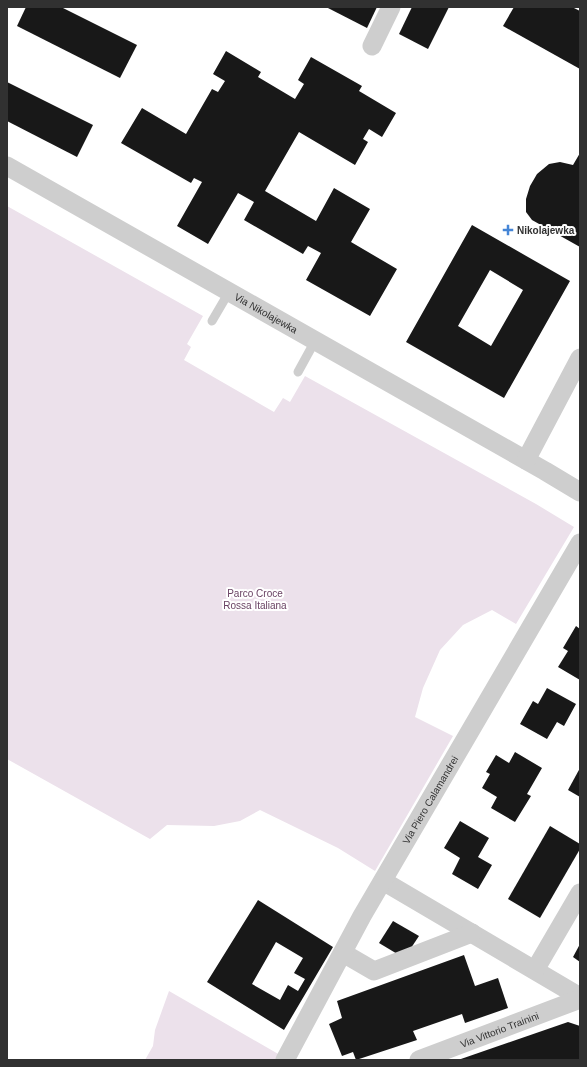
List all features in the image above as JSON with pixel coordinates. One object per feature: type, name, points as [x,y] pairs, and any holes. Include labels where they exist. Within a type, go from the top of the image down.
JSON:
[{"type":"street","points":[[372,46],[392,7]]},
{"type":"street","name":"Via Nikolajewka","points":[[7,166],[580,492]]},
{"type":"street","points":[[526,460],[580,358]]},
{"type":"street","name":"Via Piero Calamandrei","points":[[285,1060],[383,881],[580,543]]},
{"type":"street","name":"Via Vittorio Trainini","points":[[383,881],[580,998]]},
{"type":"street","points":[[535,970],[580,893]]},
{"type":"street","points":[[343,953],[374,971],[472,933]]},
{"type":"street","name":"Via Vittorio Trainini","points":[[419,1060],[580,998]]},
{"type":"lane","points":[[212,322],[229,292]]},
{"type":"lane","points":[[298,372],[315,341]]},
{"type":"green space","name":"Parco Croce Rossa Italiana","points":[[7,206],[203,316],[187,344],[191,347],[184,360],[274,412],[283,398],[290,402],[305,376],[536,504],[574,527],[516,624],[492,610],[463,625],[440,650],[423,688],[415,717],[453,736],[375,871],[338,848],[260,810],[240,821],[214,826],[167,825],[150,839],[7,759]]},
{"type":"green space","points":[[169,991],[280,1055],[278,1060],[145,1060],[153,1046],[155,1030]]},
{"type":"building","points":[[26,7],[61,7],[137,45],[120,78],[17,26]]},
{"type":"building","points":[[326,7],[377,7],[367,28]]},
{"type":"building","points":[[412,7],[449,7],[428,49],[399,34]]},
{"type":"building","points":[[514,7],[572,7],[580,11],[580,69],[503,26]]},
{"type":"building","points":[[226,51],[261,72],[258,77],[295,99],[304,84],[298,80],[311,57],[362,86],[359,91],[396,113],[382,137],[369,129],[363,139],[368,142],[355,165],[299,132],[265,191],[316,221],[334,188],[370,209],[351,242],[397,269],[370,316],[306,280],[321,253],[308,246],[303,254],[244,220],[254,202],[238,193],[208,244],[177,226],[202,182],[194,178],[191,183],[121,143],[142,108],[186,134],[212,89],[218,92],[225,81],[213,74]]},
{"type":"building","points":[[7,82],[93,125],[77,157],[7,121]]},
{"type":"building","points":[[580,153],[580,247],[532,220],[526,212],[526,199],[530,186],[537,174],[549,164],[560,162],[573,165]]},
{"type":"building","points":[[472,225],[570,281],[504,398],[406,342]],"holes":[[[490,270],[523,290],[491,346],[458,326]]]},
{"type":"building","points":[[576,626],[580,629],[580,680],[558,667],[568,651],[563,648]]},
{"type":"building","points":[[547,688],[576,704],[564,726],[557,722],[547,739],[520,724],[533,701],[538,704]]},
{"type":"building","points":[[515,752],[542,768],[527,794],[531,796],[515,822],[491,808],[497,797],[482,788],[490,774],[486,772],[496,755],[509,763]]},
{"type":"building","points":[[580,768],[580,797],[568,790]]},
{"type":"building","points":[[460,821],[489,838],[478,857],[492,865],[478,889],[452,874],[460,858],[444,848]]},
{"type":"building","points":[[550,826],[580,844],[580,849],[540,918],[508,899]]},
{"type":"building","points":[[258,900],[333,947],[284,1030],[207,982]],"holes":[[[276,942],[303,958],[294,973],[305,979],[298,991],[288,985],[280,1000],[252,984]]]},
{"type":"building","points":[[393,921],[419,936],[411,948],[399,955],[379,943]]},
{"type":"building","points":[[580,944],[580,962],[573,957]]},
{"type":"building","points":[[464,955],[475,986],[498,978],[508,1008],[465,1023],[462,1014],[413,1031],[417,1040],[356,1060],[353,1052],[342,1056],[329,1024],[342,1018],[337,1001]]},
{"type":"building","points":[[568,1022],[580,1026],[580,1060],[458,1060]]},
{"type":"place","name":"Nikolajewka","points":[[508,230]]}]
